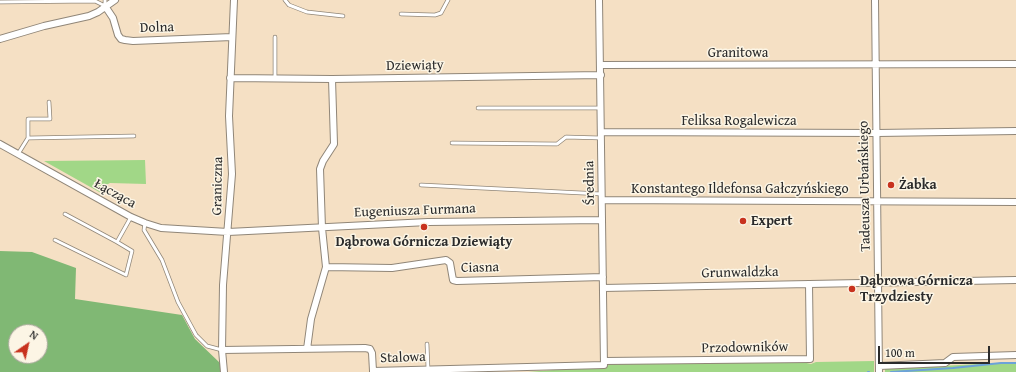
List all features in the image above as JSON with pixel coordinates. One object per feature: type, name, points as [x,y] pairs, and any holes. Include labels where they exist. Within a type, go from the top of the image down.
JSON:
[{"type":"street","points":[[0,39],[44,26],[89,16],[98,12],[105,3],[115,0]]},
{"type":"street","name":"Graniczna","points":[[224,372],[222,350],[223,285],[232,174],[229,116],[234,0]]},
{"type":"street","name":"Średnia","points":[[600,0],[604,363]]},
{"type":"street","name":"Tadeusza Urbańskiego","points":[[875,0],[879,369]]},
{"type":"street","name":"Dolna","points":[[105,3],[113,18],[118,35],[124,40],[133,41],[232,37]]},
{"type":"street","name":"Granitowa","points":[[600,65],[1016,64]]},
{"type":"street","name":"Dziewiąty","points":[[230,78],[332,79],[601,75]]},
{"type":"street","points":[[307,349],[311,319],[326,267],[322,228],[320,169],[323,161],[334,144],[332,79]]},
{"type":"street","name":"Feliksa Rogalewicza","points":[[601,135],[1016,131]]},
{"type":"street","name":"Łącząca","points":[[0,144],[131,217],[145,223],[161,228],[175,230],[228,232]]},
{"type":"street","name":"Konstantego Ildefonsa Gałczyńskiego","points":[[602,197],[878,202],[1016,202]]},
{"type":"street","name":"Eugeniusza Furmana","points":[[228,232],[428,222],[602,220]]},
{"type":"street","name":"Ciasna","points":[[326,267],[392,268],[446,260],[450,263],[453,280],[457,281],[603,277]]},
{"type":"street","name":"Grunwaldzka","points":[[603,288],[1016,280]]},
{"type":"street","name":"Przodowników","points":[[604,363],[810,359],[809,284]]},
{"type":"street","name":"Stalowa","points":[[222,350],[365,348],[370,349],[372,353],[371,371],[604,363]]},
{"type":"street","points":[[879,369],[945,363],[953,357],[1016,355]]},
{"type":"lane","points":[[285,0],[289,5],[308,12],[343,16]]},
{"type":"lane","points":[[401,14],[435,15],[441,13],[448,0]]},
{"type":"lane","points":[[0,2],[95,1],[105,3]]},
{"type":"lane","points":[[275,37],[275,79]]},
{"type":"lane","points":[[18,154],[28,138],[28,120],[50,119],[49,102]]},
{"type":"lane","points":[[478,108],[601,108]]},
{"type":"lane","points":[[452,142],[557,144],[566,137],[601,135]]},
{"type":"lane","points":[[28,138],[134,136]]},
{"type":"lane","points":[[421,185],[602,197]]},
{"type":"lane","points":[[55,240],[126,275],[132,251],[65,214]]},
{"type":"lane","points":[[116,242],[131,217]]},
{"type":"lane","points":[[145,223],[144,230],[162,260],[178,302],[196,335],[206,346],[222,350]]},
{"type":"lane","points":[[427,344],[428,369]]},
{"type":"green space","points":[[145,160],[146,184],[110,183],[102,187],[101,193],[44,161]]},
{"type":"green space","points":[[0,251],[32,252],[76,268],[75,299],[182,315],[195,339],[220,363],[221,372],[0,372]]},
{"type":"green space","points":[[874,361],[874,372],[528,372],[578,368],[605,369],[611,362],[802,362],[811,364],[816,362]]},
{"type":"green space","points":[[1016,362],[1016,372],[885,372],[885,369]]},
{"type":"waterway","points":[[891,372],[1016,363]]},
{"type":"place","name":"Żabka","points":[[891,185]]},
{"type":"place","name":"Expert","points":[[743,221]]},
{"type":"place","name":"Dąbrowa Górnicza Dziewiąty","points":[[424,227]]},
{"type":"place","name":"Dąbrowa Górnicza Trzydziesty","points":[[852,289]]}]
